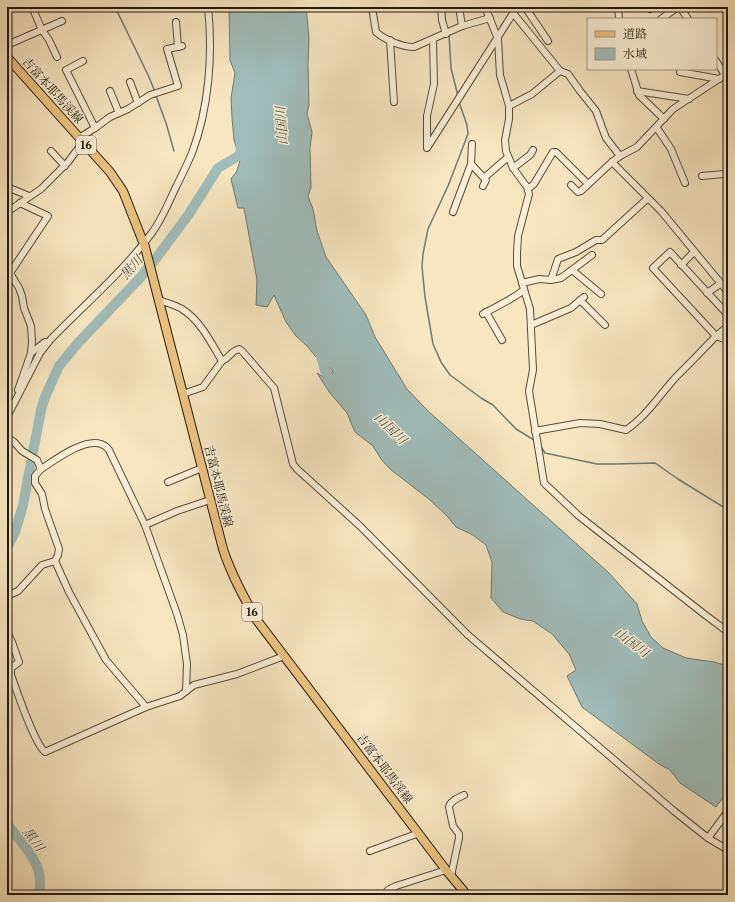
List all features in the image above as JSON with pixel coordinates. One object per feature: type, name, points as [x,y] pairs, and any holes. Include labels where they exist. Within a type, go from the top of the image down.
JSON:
[{"type":"main road","name":"吉富本耶馬渓線","points":[[7,57],[110,172],[123,191],[144,245],[223,549],[234,579],[256,619],[448,873],[467,895]]},
{"type":"street","points":[[32,7],[42,30],[50,40],[57,57]]},
{"type":"street","points":[[7,417],[40,353],[47,343],[144,245],[167,206],[187,164],[198,133],[207,92],[211,41],[208,7]]},
{"type":"street","points":[[372,7],[376,32],[380,36],[406,47],[414,47],[433,40],[462,26],[490,18]]},
{"type":"street","points":[[441,7],[442,20],[446,34]]},
{"type":"street","points":[[460,7],[462,26]]},
{"type":"street","points":[[485,7],[498,39],[500,74],[509,106],[509,118],[505,140],[506,151],[513,168],[528,189],[529,194],[518,236],[517,266],[530,309],[533,370],[529,391],[544,484],[550,491],[607,539],[728,632]]},
{"type":"street","points":[[433,40],[434,84],[427,116],[427,148],[498,39],[517,7]]},
{"type":"street","points":[[525,7],[548,42]]},
{"type":"street","points":[[618,7],[619,18]]},
{"type":"street","points":[[662,18],[679,7],[687,18]]},
{"type":"street","points":[[513,13],[560,71],[568,74],[596,111],[606,138],[620,156]]},
{"type":"street","points":[[7,45],[62,21]]},
{"type":"street","points":[[7,212],[29,196],[42,189],[65,166],[81,140],[95,128],[110,117],[138,103],[150,95],[178,86],[167,49],[180,47],[176,22]]},
{"type":"street","points":[[390,40],[394,102]]},
{"type":"street","points":[[83,61],[66,70],[95,128]]},
{"type":"street","points":[[680,72],[719,79],[727,78],[717,63]]},
{"type":"street","points":[[632,70],[639,95],[664,119]]},
{"type":"street","points":[[509,106],[532,94],[560,71]]},
{"type":"street","points":[[571,185],[578,192],[612,162],[637,147],[674,109],[719,79]]},
{"type":"street","points":[[130,82],[138,103]]},
{"type":"street","points":[[110,91],[119,113]]},
{"type":"street","points":[[637,91],[689,99]]},
{"type":"street","points":[[657,128],[671,149],[685,183]]},
{"type":"street","points":[[452,212],[471,164],[472,144]]},
{"type":"street","points":[[513,168],[530,155],[533,150]]},
{"type":"street","points":[[52,151],[65,166]]},
{"type":"street","points":[[528,189],[534,184],[553,152],[556,152],[588,184]]},
{"type":"street","points":[[484,178],[508,157]]},
{"type":"street","points":[[612,162],[661,211],[728,292]]},
{"type":"street","points":[[471,164],[486,180],[483,186]]},
{"type":"street","points":[[702,176],[724,174],[728,172]]},
{"type":"street","points":[[7,187],[29,196]]},
{"type":"street","points":[[551,280],[558,259],[576,252],[596,240],[602,240],[648,199]]},
{"type":"street","points":[[19,392],[19,384],[31,353],[31,326],[24,308],[19,288],[9,271],[48,216],[20,203]]},
{"type":"street","points":[[728,316],[670,252],[653,268],[716,336],[728,341]]},
{"type":"street","points":[[681,265],[694,252]]},
{"type":"street","points":[[522,283],[538,279],[551,280],[561,278],[592,255]]},
{"type":"street","points":[[572,270],[600,294]]},
{"type":"street","points":[[708,293],[720,284]]},
{"type":"street","points":[[502,340],[484,313],[510,300],[524,290]]},
{"type":"street","points":[[531,325],[571,308],[582,298],[605,325]]},
{"type":"street","points":[[159,300],[181,309],[192,316],[210,341],[222,362]]},
{"type":"street","points":[[535,431],[580,423],[600,424],[626,430],[635,424],[662,395],[676,377],[716,336],[728,326]]},
{"type":"street","points":[[31,353],[45,342],[47,343]]},
{"type":"street","points":[[183,394],[203,387],[222,362],[233,351],[239,349],[242,351],[274,388],[293,464],[296,469],[360,526],[468,635],[674,811],[728,850]]},
{"type":"street","points":[[7,437],[22,451],[37,460],[41,469]]},
{"type":"street","points":[[7,596],[18,590],[42,565],[55,561],[58,555],[59,549],[45,509],[42,494],[35,484],[35,476],[41,469],[68,452],[84,445],[97,443],[105,446],[109,450],[145,525],[167,584],[183,635],[187,664],[186,691]]},
{"type":"street","points":[[168,482],[202,468]]},
{"type":"street","points":[[145,525],[177,511],[210,500]]},
{"type":"street","points":[[55,561],[69,592],[106,660],[146,708]]},
{"type":"street","points":[[7,632],[19,662],[11,668],[11,675],[32,730],[41,749],[45,752],[146,708],[180,696],[194,685],[236,674],[284,656]]},
{"type":"street","points":[[385,895],[388,890],[396,886],[448,873],[459,838],[459,834],[453,826],[449,807],[453,801],[464,795]]},
{"type":"street","points":[[710,836],[728,811]]},
{"type":"street","points":[[370,851],[419,833]]},
{"type":"water","points":[[229,7],[306,7],[309,38],[309,105],[307,114],[312,132],[310,148],[311,188],[308,196],[313,209],[317,231],[326,257],[366,315],[375,337],[407,389],[427,410],[608,572],[637,604],[642,621],[651,637],[663,648],[686,658],[714,662],[728,666],[728,791],[716,807],[680,783],[670,770],[659,764],[582,707],[567,676],[576,670],[569,654],[552,634],[533,621],[520,619],[503,612],[491,598],[492,562],[486,545],[473,535],[456,527],[430,500],[390,469],[381,459],[373,446],[355,432],[347,413],[330,393],[317,373],[336,385],[332,370],[316,357],[296,336],[286,322],[274,295],[267,307],[256,305],[257,280],[244,208],[238,208],[231,179],[237,171],[240,160],[234,140],[232,118],[231,98],[235,73],[230,60]]},
{"type":"waterway","points":[[115,7],[155,92]]},
{"type":"waterway","points":[[444,8],[445,18]]},
{"type":"waterway","points":[[449,35],[451,68],[458,96]]},
{"type":"waterway","points":[[156,96],[174,151]]},
{"type":"waterway","points":[[459,102],[467,125],[468,134],[448,186],[428,229],[423,254],[422,266],[425,297],[433,344],[441,362],[450,375],[493,405],[516,429],[534,440]]},
{"type":"waterway","name":"黒川","points":[[7,548],[15,532],[23,505],[41,410],[45,397],[59,366],[78,343],[139,279],[154,261],[189,214],[218,168],[240,155],[241,143]]},
{"type":"waterway","name":"山国川","points":[[319,349],[325,371],[341,393]]},
{"type":"waterway","points":[[540,445],[545,453],[597,464],[655,463],[728,510]]},
{"type":"waterway","name":"黒川","points":[[7,824],[26,847],[34,860],[40,878],[39,895]]}]
